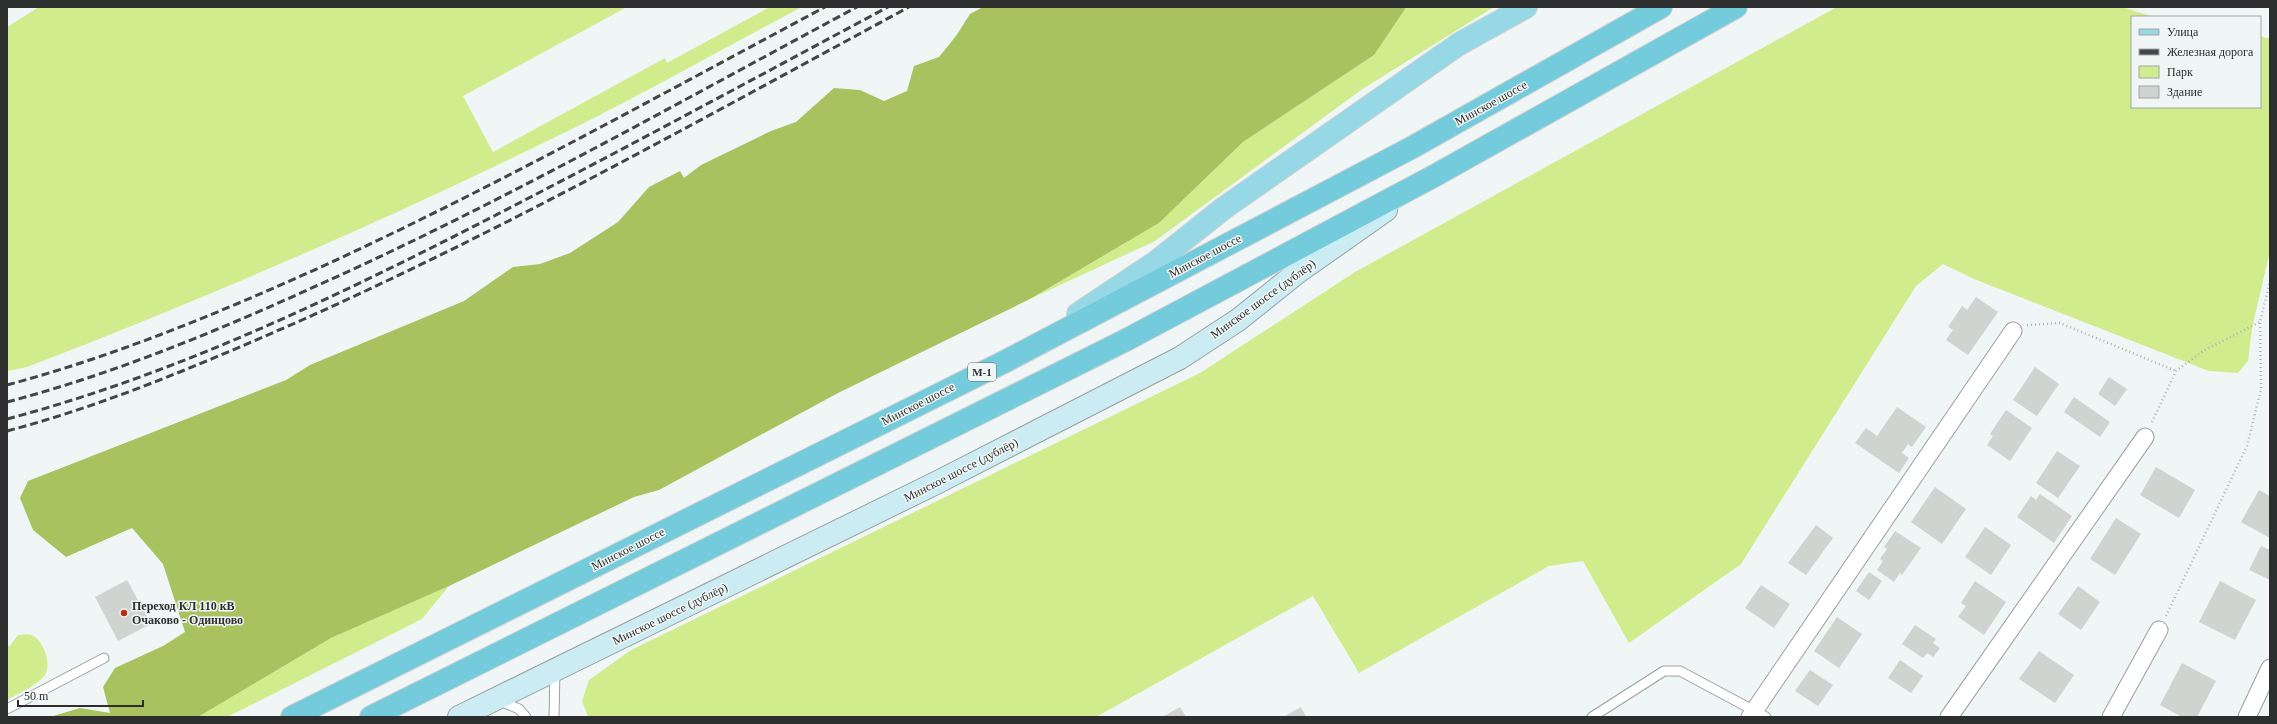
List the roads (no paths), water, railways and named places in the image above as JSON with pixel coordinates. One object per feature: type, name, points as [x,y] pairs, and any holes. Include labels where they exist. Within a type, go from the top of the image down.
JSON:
[{"type":"highway","name":"Минское шоссе","points":[[292,717],[1004,362],[1411,148],[1661,7]]},
{"type":"highway","points":[[371,717],[1126,340],[1434,176],[1736,7]]},
{"type":"main road","points":[[1004,362],[1156,262],[1224,208],[1459,44],[1526,7]]},
{"type":"main road","name":"Минское шоссе (дублёр)","points":[[459,717],[936,483],[1180,358],[1238,320],[1298,272],[1434,176]]},
{"type":"street","points":[[1757,715],[2013,331]]},
{"type":"street","points":[[1949,717],[2145,437]]},
{"type":"street","points":[[2111,717],[2159,630]]},
{"type":"street","points":[[2246,717],[2270,668]]},
{"type":"lane","points":[[7,709],[104,658]]},
{"type":"lane","points":[[554,717],[555,670]]},
{"type":"lane","points":[[1592,717],[1664,671],[1671,670],[1680,671],[1757,715]]},
{"type":"lane","points":[[495,699],[519,709],[526,717]]},
{"type":"railway","points":[[7,385],[87,361],[127,347],[244,301],[321,267],[449,206],[637,108],[825,7]]},
{"type":"railway","points":[[7,402],[89,378],[169,349],[286,299],[393,250],[527,184],[857,7]]},
{"type":"railway","points":[[7,419],[70,401],[133,380],[256,331],[316,304],[435,246],[543,190],[888,7]]},
{"type":"railway","points":[[7,431],[83,408],[157,381],[266,336],[380,284],[533,209],[909,7]]},
{"type":"place","name":"Переход КЛ 110 кВ Очаково - Одинцово","points":[[124,613]]}]
